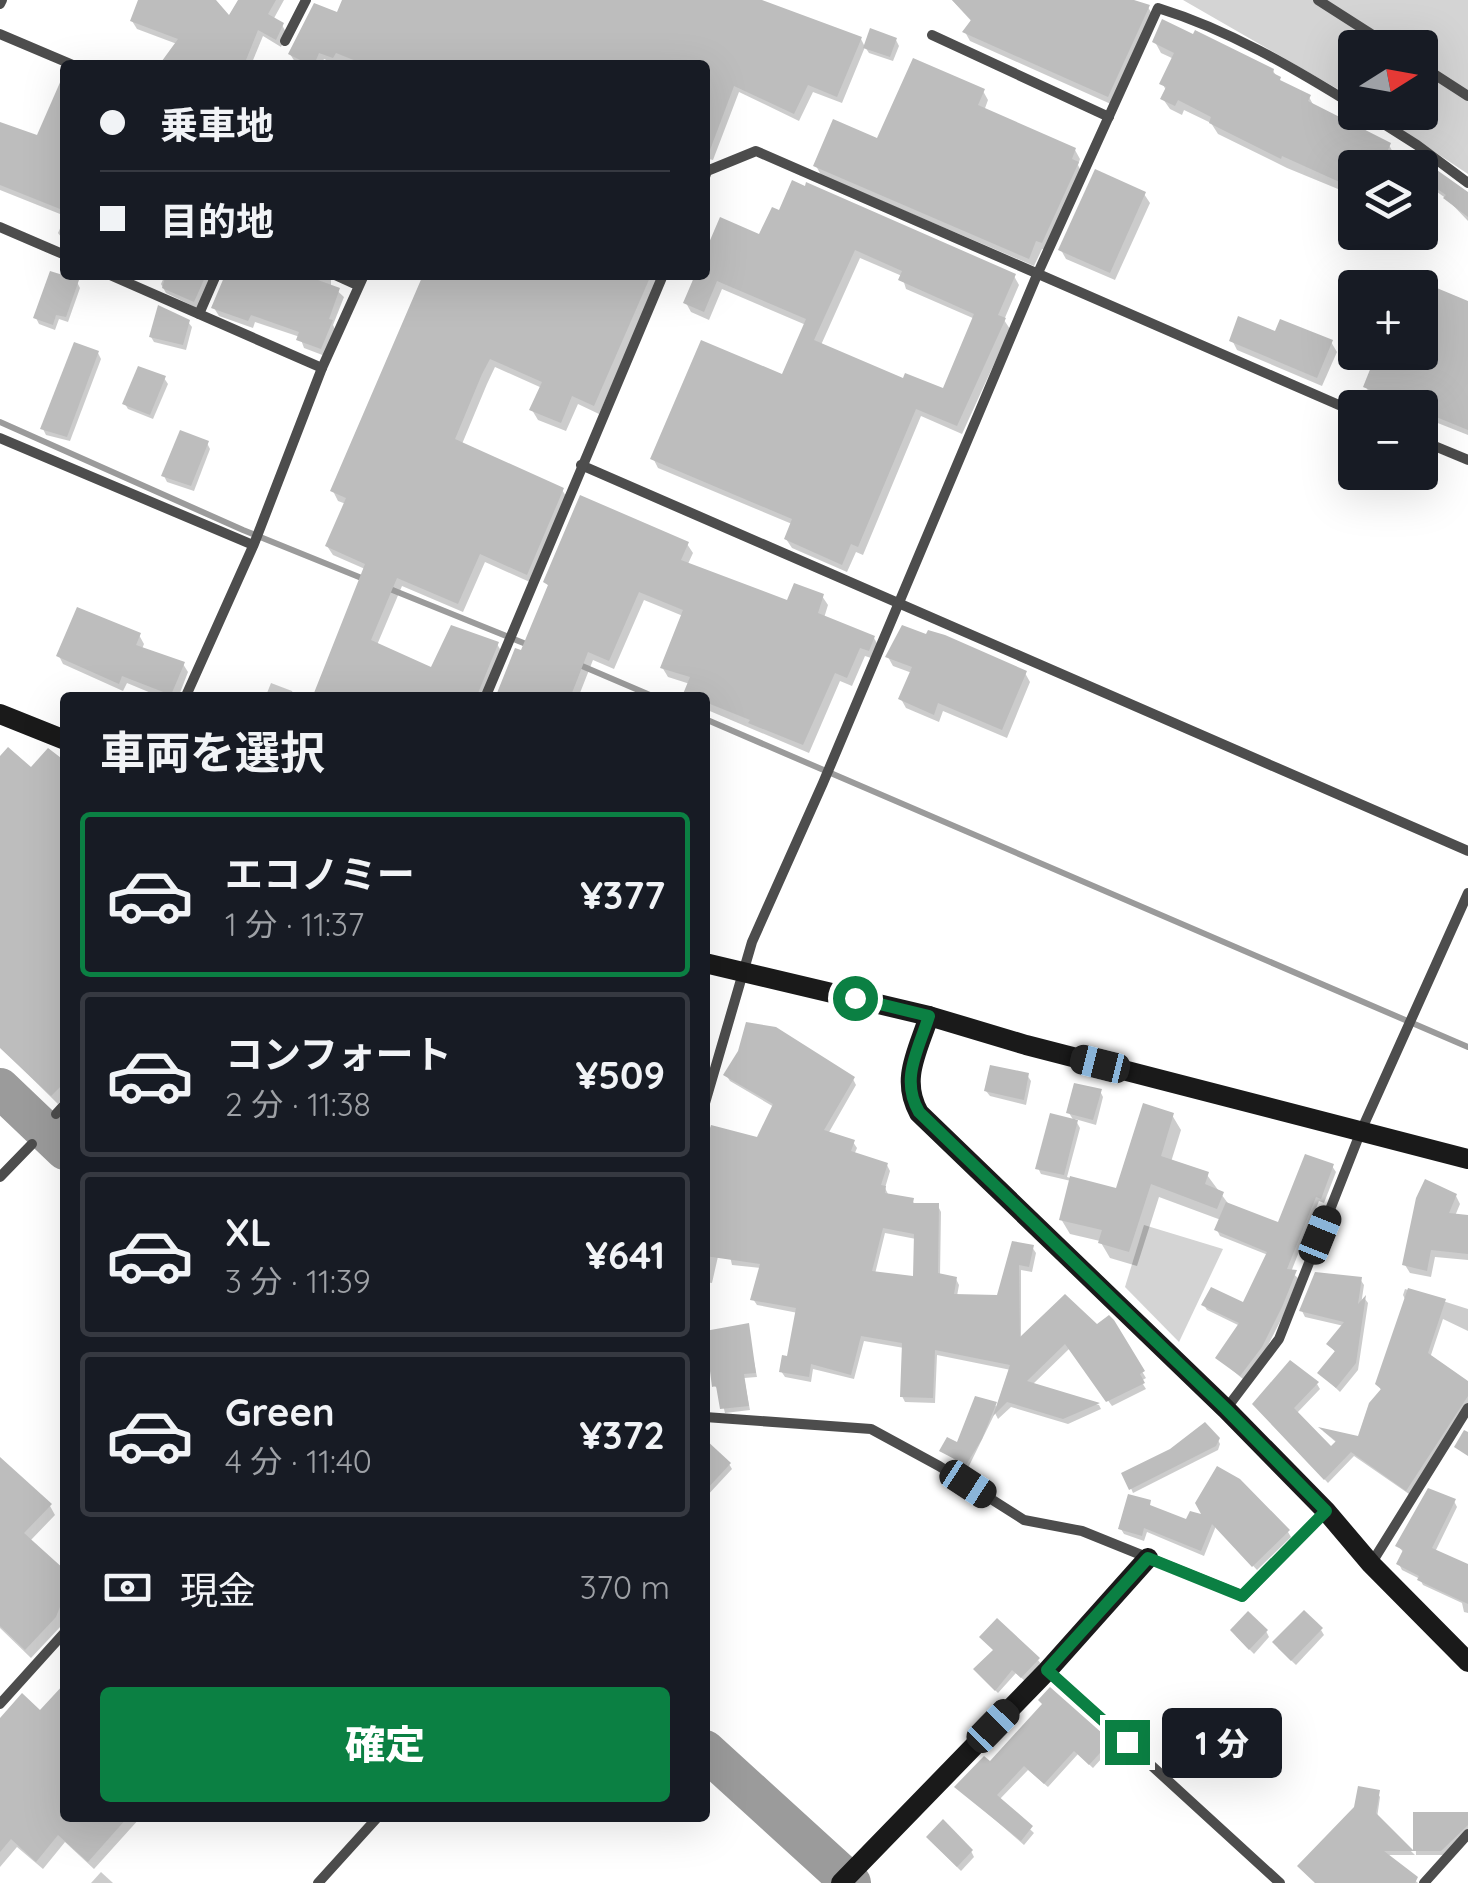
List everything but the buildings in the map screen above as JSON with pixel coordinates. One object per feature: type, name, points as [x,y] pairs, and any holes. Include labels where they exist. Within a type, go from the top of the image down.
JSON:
[{"type":"street","points":[[285,42],[306,0]]},
{"type":"street","points":[[1318,0],[1366,30]]},
{"type":"street","points":[[710,1087],[752,942],[1037,276],[1158,8],[1204,23],[1338,95]]},
{"type":"street","points":[[0,34],[61,60]]},
{"type":"street","points":[[932,35],[1109,116]]},
{"type":"street","points":[[1438,77],[1468,96]]},
{"type":"street","points":[[1393,130],[1468,183]]},
{"type":"street","points":[[710,170],[756,151],[1338,405]]},
{"type":"street","points":[[0,226],[60,253]]},
{"type":"street","points":[[121,280],[322,368]]},
{"type":"street","points":[[199,314],[214,280]]},
{"type":"street","points":[[188,692],[254,544],[322,368],[361,280]]},
{"type":"street","points":[[487,692],[661,280]]},
{"type":"street","points":[[0,438],[254,544]]},
{"type":"street","points":[[1438,448],[1468,460]]},
{"type":"street","points":[[581,465],[1468,851]]},
{"type":"street","points":[[0,714],[60,738]]},
{"type":"street","points":[[1226,1409],[1279,1339],[1361,1131],[1468,893]]},
{"type":"street","points":[[710,964],[929,1016],[1468,1159]]},
{"type":"street","points":[[929,1016],[908,1080],[909,1095],[919,1112],[1226,1409],[1468,1662]]},
{"type":"street","points":[[56,1114],[60,1110]]},
{"type":"street","points":[[0,1177],[32,1144]]},
{"type":"street","points":[[1371,1564],[1468,1408]]},
{"type":"street","points":[[710,1417],[871,1429],[940,1466],[1024,1520],[1082,1531],[1242,1596],[1326,1511]]},
{"type":"street","points":[[841,1883],[1047,1670],[1148,1558]]},
{"type":"street","points":[[0,1704],[60,1638]]},
{"type":"street","points":[[1047,1670],[1280,1883]]},
{"type":"street","points":[[318,1883],[373,1822]]},
{"type":"street","points":[[1424,1883],[1468,1834]]},
{"type":"shaded area","points":[[1183,0],[1468,0],[1468,174],[1438,154],[1438,150],[1402,130],[1438,130],[1438,30],[1338,30],[1338,89]]},
{"type":"shaded area","points":[[1144,1225],[1223,1249],[1179,1342],[1125,1287]]},
{"type":"waterway","points":[[0,422],[364,579]]},
{"type":"waterway","points":[[385,587],[531,646]]},
{"type":"waterway","points":[[575,663],[643,692]]},
{"type":"waterway","points":[[710,721],[1468,1047]]},
{"type":"waterway","points":[[0,1088],[60,1145]]},
{"type":"waterway","points":[[710,1755],[851,1883]]},
{"type":"route","points":[[855,998],[929,1016],[908,1080],[909,1095],[919,1112],[1326,1511],[1242,1596],[1148,1558],[1047,1670],[1127,1742]]}]
